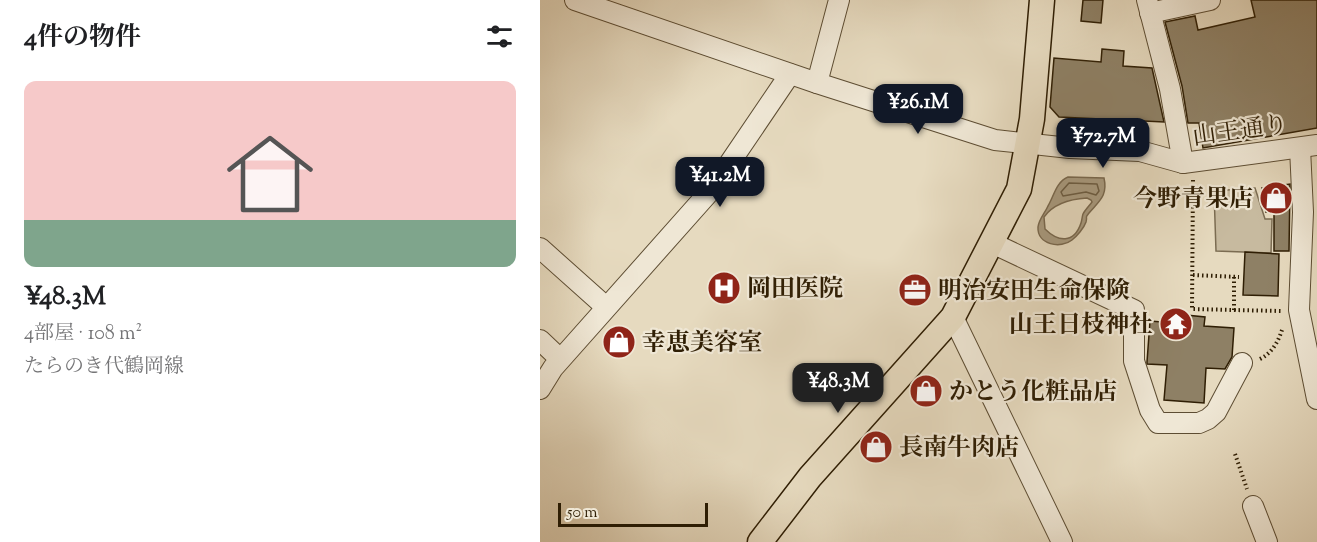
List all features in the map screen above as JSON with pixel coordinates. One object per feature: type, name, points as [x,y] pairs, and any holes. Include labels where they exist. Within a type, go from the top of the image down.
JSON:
[{"type":"main road","points":[[760,542],[810,477],[953,317],[992,243],[1019,189],[1028,144],[1042,0]]},
{"type":"street","name":"山王通り","points":[[575,0],[817,84],[995,140],[1140,152],[1183,163],[1308,146]]},
{"type":"street","points":[[817,84],[839,0]]},
{"type":"street","points":[[1183,163],[1170,89],[1148,6],[1210,0]]},
{"type":"street","points":[[540,388],[561,359],[712,189],[790,74]]},
{"type":"street","points":[[1308,146],[1294,311],[1317,399]]},
{"type":"street","points":[[992,243],[1134,310],[1134,361],[1150,410],[1158,423],[1199,423],[1208,419],[1216,412],[1224,399],[1242,363]]},
{"type":"street","points":[[540,248],[606,307]]},
{"type":"street","points":[[953,317],[1062,542]]},
{"type":"street","points":[[540,340],[561,359]]},
{"type":"street","points":[[1253,506],[1267,542]]},
{"type":"path","points":[[1193,186],[1192,309],[1294,311]]},
{"type":"path","points":[[1193,275],[1237,277],[1234,310]]},
{"type":"path","points":[[1242,363],[1253,362],[1264,357],[1279,341],[1283,325]]},
{"type":"path","points":[[1235,454],[1253,506]]},
{"type":"shaded area","points":[[1255,188],[1265,219],[1272,219],[1271,253],[1216,251],[1214,191]]},
{"type":"water","points":[[1068,177],[1104,178],[1105,189],[1102,198],[1087,216],[1078,234],[1067,243],[1056,245],[1041,238],[1038,227],[1064,179]],"holes":[[[1075,199],[1091,200],[1078,230],[1070,238],[1055,237],[1045,229],[1044,217],[1058,205]]]},
{"type":"building","points":[[1083,0],[1103,0],[1101,23],[1081,21]]},
{"type":"building","points":[[1251,0],[1317,0],[1317,128],[1203,148],[1199,123],[1188,123],[1182,86],[1165,22],[1195,16],[1198,30],[1255,17]]},
{"type":"building","points":[[1102,49],[1124,51],[1123,66],[1152,68],[1164,122],[1059,117],[1050,107],[1054,58],[1101,62]]},
{"type":"building","points":[[1290,184],[1289,251],[1274,251],[1274,210],[1266,212],[1262,188]]},
{"type":"building","points":[[1245,252],[1279,254],[1278,296],[1243,295]]},
{"type":"building","points":[[1176,314],[1205,317],[1204,326],[1234,328],[1232,357],[1225,369],[1206,368],[1204,403],[1164,400],[1167,365],[1147,364],[1150,321],[1175,323]]},
{"type":"place","name":"今野青果店","points":[[1276,198]]},
{"type":"place","name":"岡田医院","points":[[724,288]]},
{"type":"place","name":"明治安田生命保険","points":[[915,290]]},
{"type":"place","name":"山王日枝神社","points":[[1176,324]]},
{"type":"place","name":"幸恵美容室","points":[[619,342]]},
{"type":"place","name":"かとう化粧品店","points":[[926,391]]},
{"type":"place","name":"長南牛肉店","points":[[876,447]]}]
